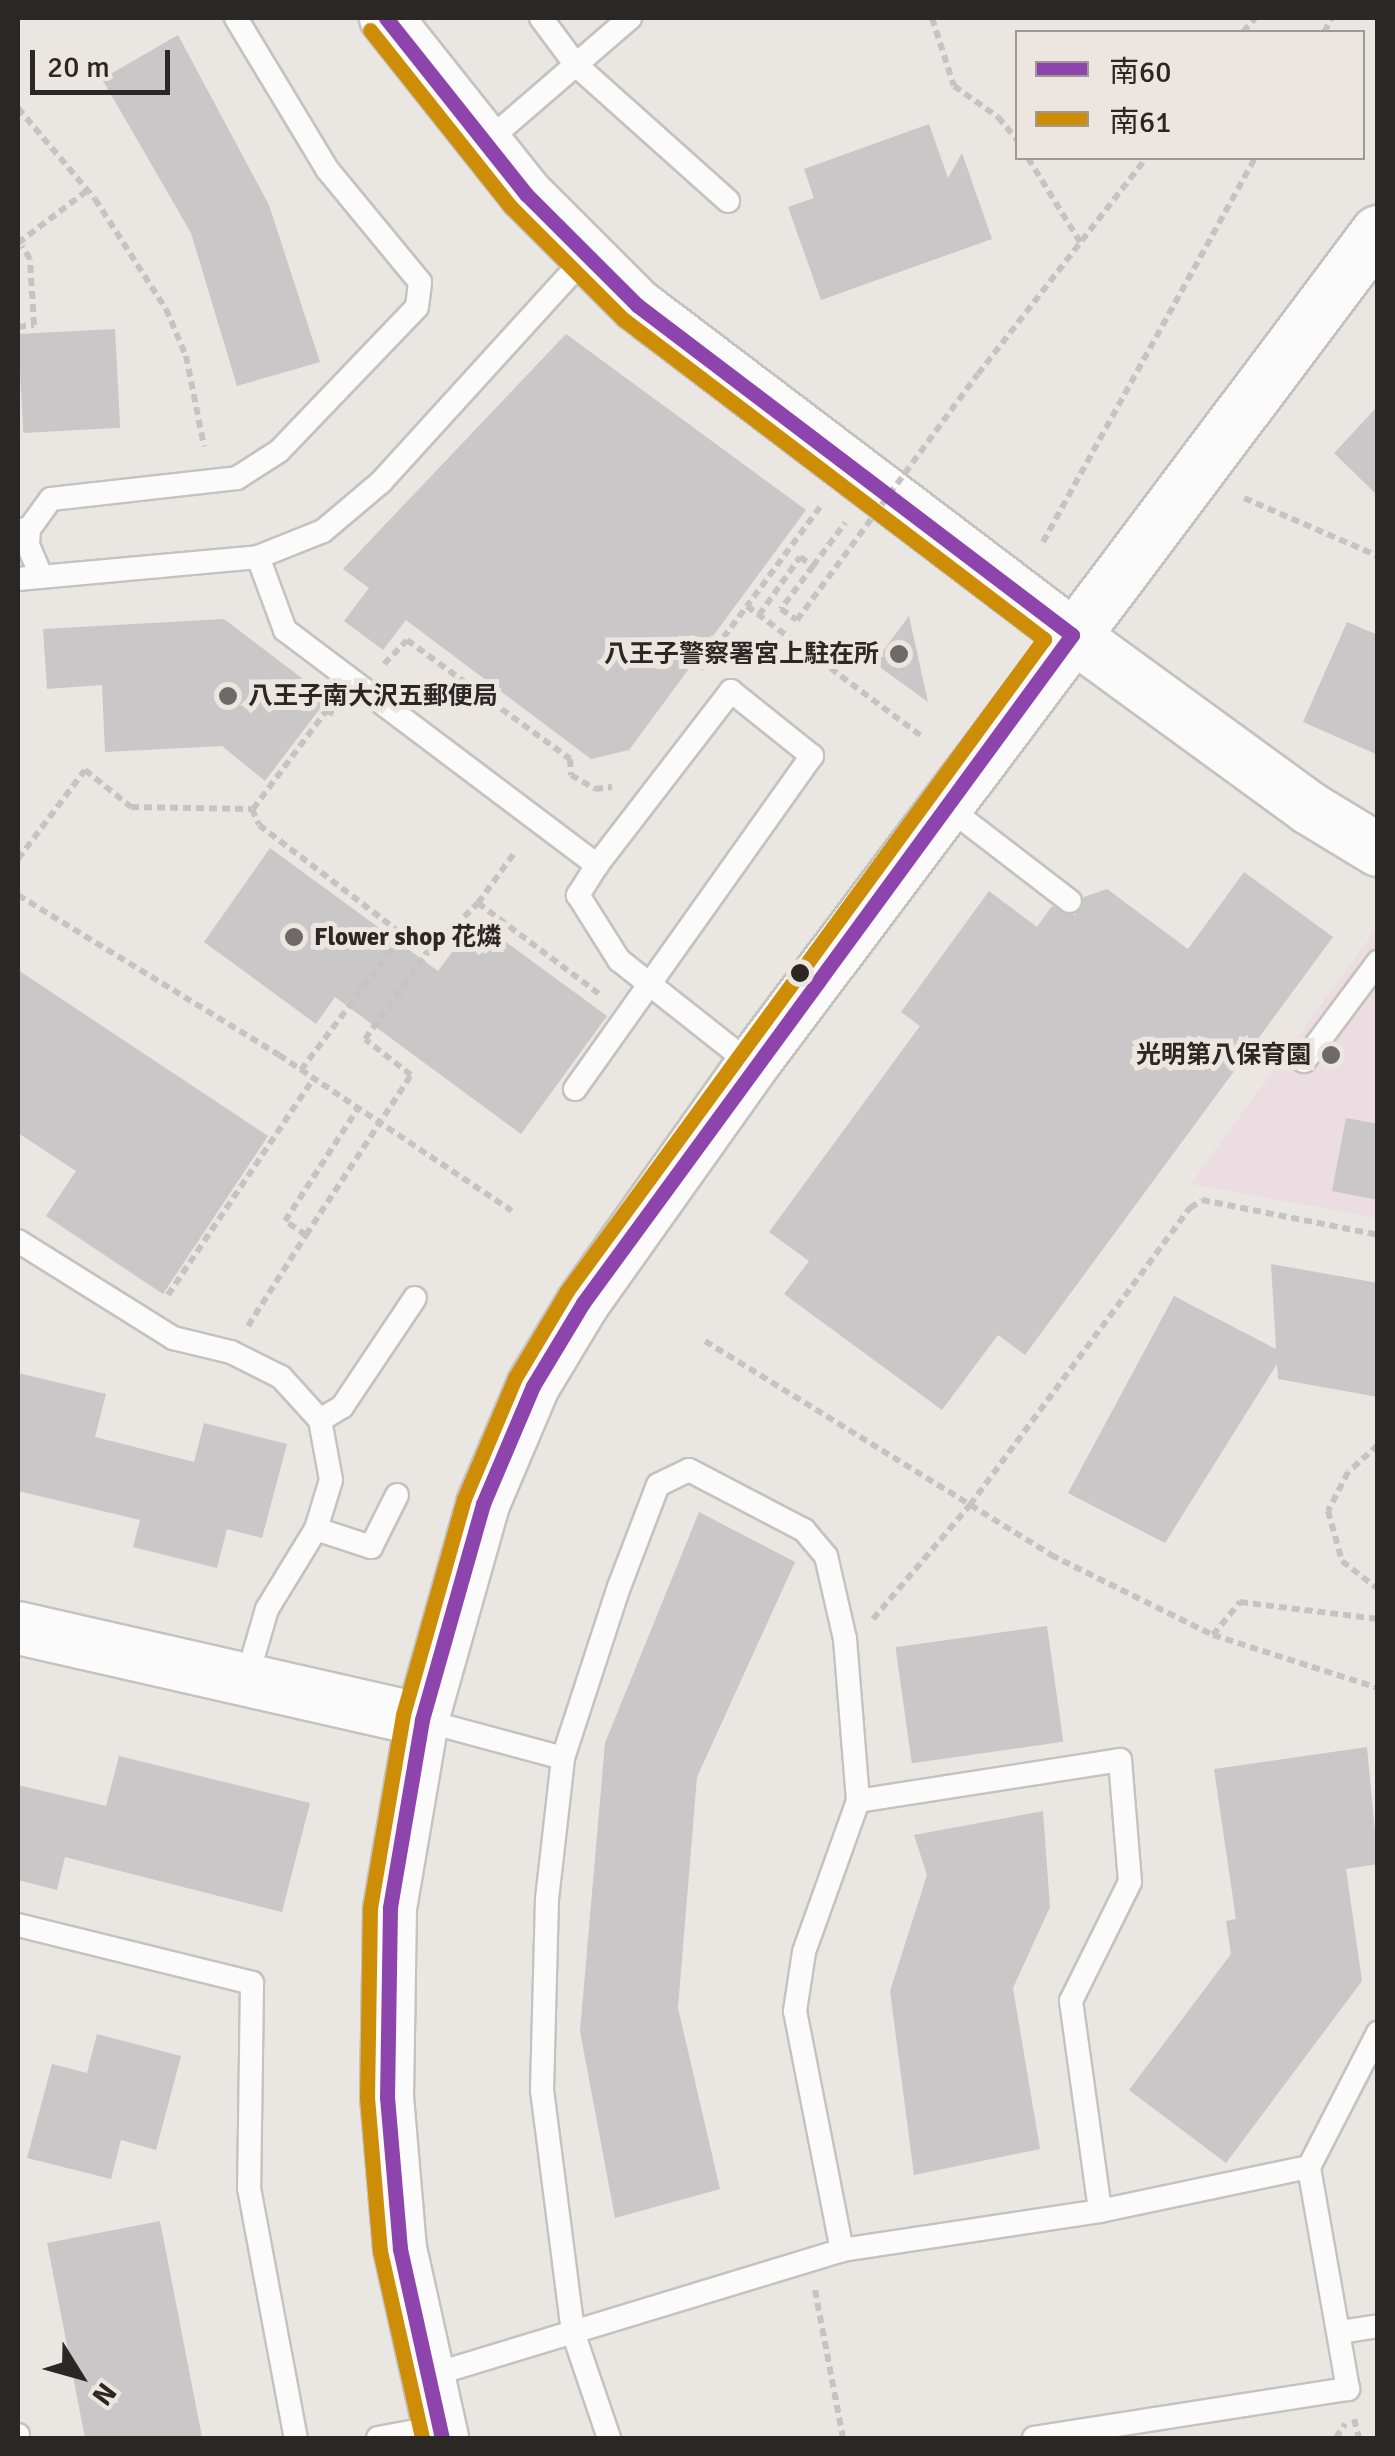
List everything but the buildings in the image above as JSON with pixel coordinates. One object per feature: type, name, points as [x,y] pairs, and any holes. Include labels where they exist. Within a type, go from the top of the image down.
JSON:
[{"type":"street","points":[[386,18],[484,144],[636,305],[1072,635],[1309,808],[1378,850]]},
{"type":"street","points":[[439,2432],[400,2249],[387,2098],[390,1908],[422,1720],[482,1504],[533,1386],[583,1304],[752,1066],[1378,232]]},
{"type":"street","points":[[18,1628],[422,1720]]},
{"type":"lane","points":[[41,576],[23,530],[50,499],[237,478],[278,452],[418,307],[420,282],[327,169],[236,18]]},
{"type":"lane","points":[[541,18],[576,65],[728,202]]},
{"type":"lane","points":[[484,144],[630,18]]},
{"type":"lane","points":[[18,580],[258,557],[323,531],[382,482],[587,256]]},
{"type":"lane","points":[[258,557],[285,630],[597,865]]},
{"type":"lane","points":[[575,1089],[646,987],[812,756],[731,691],[578,895],[619,960],[646,987],[752,1066]]},
{"type":"lane","points":[[946,806],[1070,901]]},
{"type":"lane","points":[[1304,1061],[1378,962]]},
{"type":"lane","points":[[18,1241],[149,1323],[281,1377],[320,1420],[330,1480],[316,1529],[267,1609],[246,1681]]},
{"type":"lane","points":[[320,1420],[342,1407],[414,1298]]},
{"type":"lane","points":[[609,2438],[574,2332],[542,2090],[540,2014],[563,1758],[658,1485],[690,1470],[804,1530],[826,1556],[845,1639],[858,1801],[804,1952],[795,2011],[842,2250]]},
{"type":"lane","points":[[316,1529],[371,1547],[397,1495]]},
{"type":"lane","points":[[422,1720],[563,1758]]},
{"type":"lane","points":[[858,1801],[1120,1760],[1130,1882],[1071,2001],[1100,2211]]},
{"type":"lane","points":[[18,1925],[252,1982],[249,2188],[296,2438]]},
{"type":"lane","points":[[1034,2438],[1348,2388],[1309,2168],[1378,2033]]},
{"type":"lane","points":[[425,2377],[842,2250],[1100,2211],[1309,2168]]},
{"type":"lane","points":[[1340,2332],[1378,2326]]},
{"type":"lane","points":[[378,2438],[439,2432]]},
{"type":"path","points":[[932,18],[954,86],[998,117],[1015,137]]},
{"type":"path","points":[[18,108],[88,190],[166,309],[186,356],[204,437]]},
{"type":"path","points":[[1029,160],[1080,242]]},
{"type":"path","points":[[850,516],[781,608],[797,620],[978,374],[1144,160]]},
{"type":"path","points":[[1043,542],[1254,160]]},
{"type":"path","points":[[18,327],[34,325],[30,259],[20,244],[88,190]]},
{"type":"path","points":[[691,681],[826,498]]},
{"type":"path","points":[[1244,498],[1378,556]]},
{"type":"path","points":[[759,615],[800,556],[812,566]]},
{"type":"path","points":[[747,606],[923,737]]},
{"type":"path","points":[[384,664],[407,640],[570,760],[571,774],[583,782],[595,789],[614,786],[624,772]]},
{"type":"path","points":[[252,810],[326,711],[346,717]]},
{"type":"path","points":[[18,860],[85,770],[130,807],[252,810]]},
{"type":"path","points":[[252,810],[259,825],[427,953]]},
{"type":"path","points":[[258,1310],[411,1075],[364,1038],[427,953],[478,903],[516,852]]},
{"type":"path","points":[[18,894],[302,1070],[512,1210]]},
{"type":"path","points":[[478,903],[609,1002]]},
{"type":"path","points":[[302,1070],[402,936]]},
{"type":"path","points":[[149,1323],[314,1078]]},
{"type":"path","points":[[306,1235],[285,1221],[358,1108]]},
{"type":"path","points":[[883,1612],[942,1530],[970,1505],[1190,1208],[1202,1200],[1378,1235]]},
{"type":"path","points":[[705,1341],[1051,1555],[1213,1636],[1378,1688]]},
{"type":"path","points":[[1378,1445],[1357,1460],[1328,1511],[1342,1562],[1378,1590]]},
{"type":"path","points":[[1213,1636],[1240,1602],[1378,1619]]},
{"type":"path","points":[[810,2260],[843,2438]]},
{"type":"shaded area","name":"光明第八保育園","points":[[1377,927],[1377,1218],[1191,1184]]},
{"type":"transit line","name":"南60","points":[[386,18],[526,194],[637,305],[1072,635],[583,1303],[533,1386],[483,1504],[422,1720],[390,1908],[387,2097],[400,2249],[442,2438]]},
{"type":"transit line","name":"南61","points":[[370,30],[510,206],[623,319],[1044,639],[567,1291],[515,1378],[464,1499],[403,1715],[370,1908],[367,2097],[380,2251],[422,2438]]},
{"type":"place","name":"八王子警察署宮上駐在所","points":[[899,654]]},
{"type":"place","name":"八王子南大沢五郵便局","points":[[228,696]]},
{"type":"place","name":"Flower shop 花燐","points":[[294,937]]},
{"type":"place","name":"光明第八保育園","points":[[1331,1055]]}]
